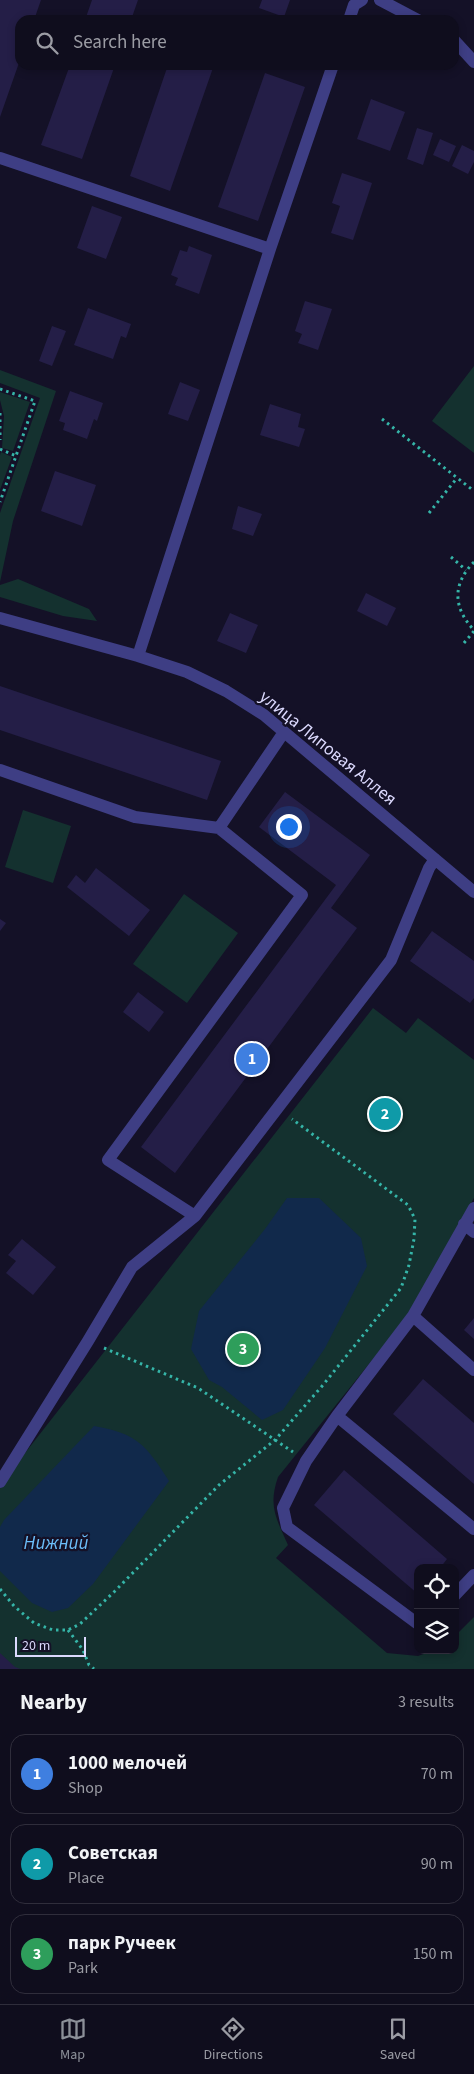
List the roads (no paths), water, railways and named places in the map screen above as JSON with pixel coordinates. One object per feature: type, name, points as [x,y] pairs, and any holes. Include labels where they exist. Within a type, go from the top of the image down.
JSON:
[{"type":"street","points":[[351,15],[354,5],[362,0]]},
{"type":"street","points":[[380,0],[408,15]]},
{"type":"street","points":[[459,46],[474,62]]},
{"type":"street","points":[[138,656],[270,249],[331,70]]},
{"type":"street","points":[[0,158],[270,249]]},
{"type":"street","name":"улица Липовая Аллея","points":[[0,618],[138,656],[202,679],[264,715],[474,892]]},
{"type":"street","points":[[218,828],[284,732]]},
{"type":"street","points":[[0,770],[135,816],[218,828],[302,895],[108,1160],[195,1216]]},
{"type":"street","points":[[0,1482],[88,1342],[132,1267],[195,1216],[391,960],[429,868],[436,859]]},
{"type":"street","points":[[414,1621],[287,1526],[282,1508],[306,1461],[337,1416],[413,1316],[469,1228],[474,1208]]},
{"type":"street","points":[[413,1316],[474,1370]]},
{"type":"street","points":[[337,1416],[474,1528]]},
{"type":"street","points":[[459,1591],[474,1575]]},
{"type":"water","points":[[287,1198],[319,1198],[361,1238],[367,1266],[325,1348],[283,1410],[262,1420],[222,1387],[209,1380],[191,1349],[199,1311],[265,1229]]},
{"type":"water","name":"Нижний","points":[[94,1426],[131,1437],[147,1450],[169,1481],[93,1584],[68,1608],[52,1612],[32,1603],[0,1571],[0,1527],[4,1520]]},
{"type":"place","name":"1000 мелочей","points":[[252,1059]]},
{"type":"place","name":"Советская","points":[[385,1114]]},
{"type":"place","name":"парк Ручеек","points":[[243,1349]]}]
